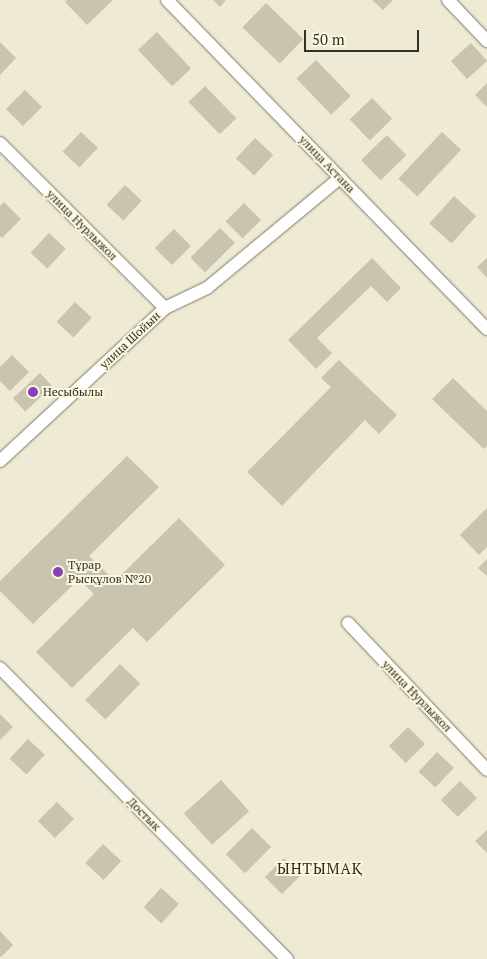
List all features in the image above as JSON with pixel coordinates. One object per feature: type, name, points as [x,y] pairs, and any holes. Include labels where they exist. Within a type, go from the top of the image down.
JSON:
[{"type":"street","name":"улица Астана","points":[[167,0],[487,329]]},
{"type":"street","points":[[448,0],[487,41]]},
{"type":"street","name":"улица Нурлыжол","points":[[0,143],[165,308]]},
{"type":"street","name":"улица Шойын","points":[[0,461],[165,308],[207,288],[340,178]]},
{"type":"street","points":[[0,442],[9,451]]},
{"type":"street","name":"улица Нурлыжол","points":[[348,623],[487,770]]},
{"type":"street","name":"Достык","points":[[0,668],[287,959]]},
{"type":"building","points":[[67,0],[113,0],[87,25],[65,2]]},
{"type":"building","points":[[213,0],[226,0],[220,7]]},
{"type":"building","points":[[372,0],[393,0],[383,10]]},
{"type":"building","points":[[266,3],[303,39],[280,64],[242,27]]},
{"type":"building","points":[[157,32],[191,69],[172,86],[138,50]]},
{"type":"building","points":[[0,42],[16,58],[0,75]]},
{"type":"building","points":[[471,43],[487,61],[467,79],[451,61]]},
{"type":"building","points":[[316,60],[351,96],[331,115],[297,79]]},
{"type":"building","points":[[487,83],[487,107],[475,95]]},
{"type":"building","points":[[205,86],[236,118],[220,134],[188,102]]},
{"type":"building","points":[[25,90],[42,107],[23,126],[6,109]]},
{"type":"building","points":[[372,98],[392,119],[370,140],[350,120]]},
{"type":"building","points":[[81,132],[98,148],[79,167],[63,152]]},
{"type":"building","points":[[442,132],[461,150],[417,197],[398,179]]},
{"type":"building","points":[[387,135],[406,155],[381,180],[361,160]]},
{"type":"building","points":[[255,138],[273,155],[254,176],[236,158]]},
{"type":"building","points":[[125,185],[142,201],[123,220],[107,205]]},
{"type":"building","points":[[454,196],[476,216],[452,244],[429,223]]},
{"type":"building","points":[[4,202],[21,219],[2,238],[0,236],[0,206]]},
{"type":"building","points":[[244,203],[261,220],[243,238],[226,221]]},
{"type":"building","points":[[220,228],[235,243],[205,273],[190,258]]},
{"type":"building","points":[[174,229],[191,246],[172,265],[155,248]]},
{"type":"building","points":[[49,233],[66,249],[47,268],[31,253]]},
{"type":"building","points":[[372,258],[401,288],[387,302],[371,286],[317,338],[332,353],[316,369],[288,340]]},
{"type":"building","points":[[487,258],[487,278],[477,267]]},
{"type":"building","points":[[75,302],[92,318],[73,337],[57,322]]},
{"type":"building","points":[[12,355],[29,372],[10,391],[0,381],[0,367]]},
{"type":"building","points":[[339,360],[397,415],[379,434],[365,420],[282,506],[247,472],[331,387],[321,378]]},
{"type":"building","name":"Несыбылы","points":[[40,373],[52,386],[25,411],[13,398]]},
{"type":"building","points":[[453,378],[487,411],[487,446],[484,449],[432,399]]},
{"type":"building","name":"Тұрар Рысқұлов №20","points":[[127,456],[159,487],[89,556],[115,581],[179,518],[225,565],[147,642],[133,628],[72,688],[36,652],[94,594],[79,579],[33,624],[0,591],[0,581]]},
{"type":"building","points":[[487,508],[487,547],[479,555],[460,535]]},
{"type":"building","points":[[487,559],[487,576],[478,568]]},
{"type":"building","points":[[120,664],[140,683],[105,719],[85,700]]},
{"type":"building","points":[[0,714],[13,727],[0,740]]},
{"type":"building","points":[[408,727],[425,744],[406,763],[389,746]]},
{"type":"building","points":[[28,739],[45,755],[26,774],[10,759]]},
{"type":"building","points":[[437,752],[454,768],[435,787],[419,772]]},
{"type":"building","points":[[221,780],[249,811],[212,845],[184,813]]},
{"type":"building","points":[[460,781],[477,798],[458,817],[441,800]]},
{"type":"building","points":[[57,802],[74,819],[55,838],[38,821]]},
{"type":"building","points":[[252,828],[271,847],[245,873],[226,854]]},
{"type":"building","points":[[487,830],[487,853],[475,841]]},
{"type":"building","points":[[103,844],[121,861],[104,880],[85,863]]},
{"type":"building","points":[[284,858],[301,875],[282,894],[265,877]]},
{"type":"building","points":[[161,888],[179,904],[161,923],[144,907]]},
{"type":"building","points":[[0,931],[13,945],[1,957],[0,956]]},
{"type":"place","name":"Несыбылы","points":[[33,392]]},
{"type":"place","name":"Тұрар Рысқұлов №20","points":[[58,572]]},
{"type":"district","name":"ЫНТЫМАҚ","points":[[320,869]]}]
